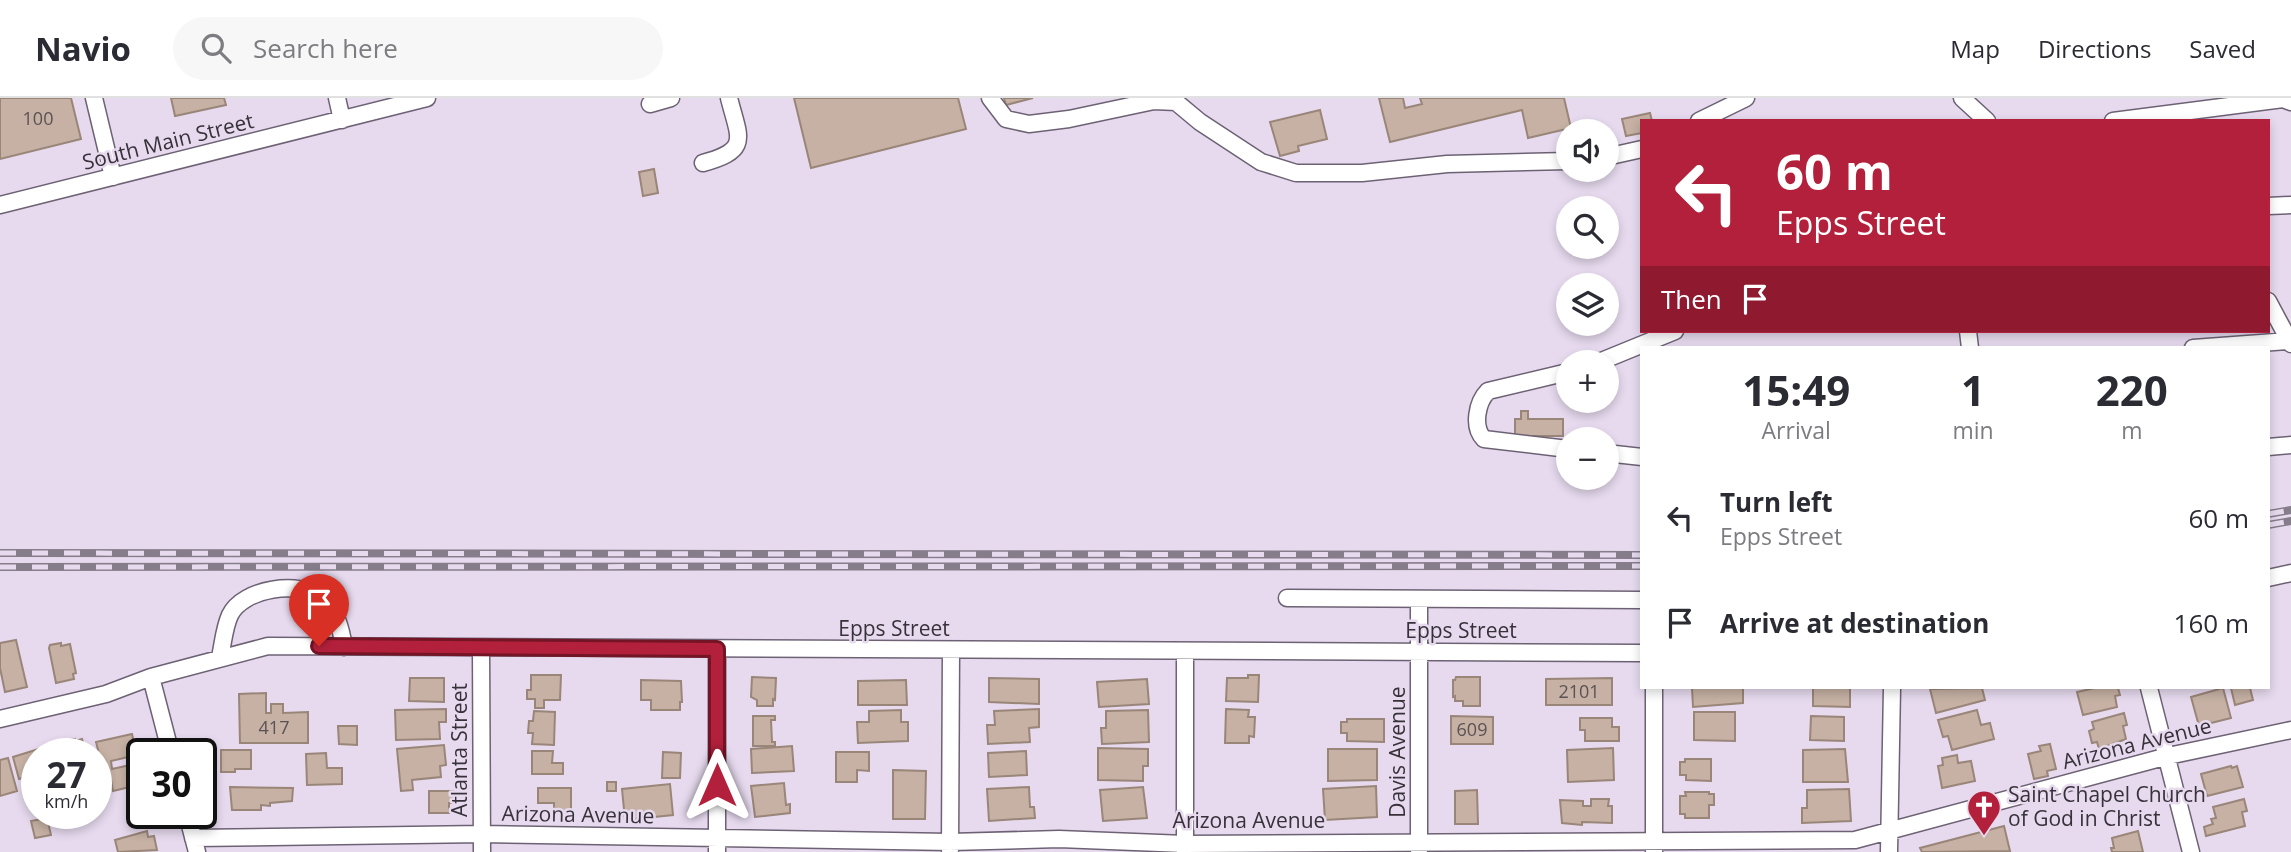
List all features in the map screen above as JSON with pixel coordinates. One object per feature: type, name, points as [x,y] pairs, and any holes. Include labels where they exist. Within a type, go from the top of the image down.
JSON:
[{"type":"street","points":[[94,98],[113,177]]},
{"type":"street","points":[[337,98],[342,120]]},
{"type":"street","name":"South Main Street","points":[[0,205],[427,98]]},
{"type":"street","points":[[650,104],[671,98]]},
{"type":"street","points":[[703,163],[723,157],[734,150],[739,139],[729,98]]},
{"type":"street","points":[[990,98],[1006,119],[1029,124],[1069,119],[1154,101],[1176,102],[1261,162],[1296,173],[1362,173],[1447,164],[1556,161]]},
{"type":"street","points":[[1703,119],[1746,98]]},
{"type":"street","points":[[1962,98],[1985,119]]},
{"type":"street","points":[[2128,119],[2283,99],[2291,102]]},
{"type":"street","points":[[1619,154],[1640,149]]},
{"type":"street","points":[[2270,206],[2291,205]]},
{"type":"street","points":[[2225,346],[2290,342],[2270,305]]},
{"type":"street","points":[[1619,354],[1670,333]]},
{"type":"street","points":[[1556,375],[1488,391],[1482,397],[1477,418],[1478,429],[1485,439],[1556,448]]},
{"type":"street","points":[[2270,447],[2291,445]]},
{"type":"street","points":[[1619,454],[1640,457]]},
{"type":"street","points":[[2270,578],[2291,573]]},
{"type":"street","points":[[220,657],[226,627],[237,606],[246,597],[277,590],[303,590],[323,599],[334,611],[344,647]]},
{"type":"street","points":[[1287,598],[1640,600]]},
{"type":"street","name":"Davis Avenue","points":[[1419,599],[1419,847]]},
{"type":"street","name":"Epps Street","points":[[0,719],[106,694],[150,677],[268,646],[1640,653]]},
{"type":"street","name":"Atlanta Street","points":[[481,648],[482,852]]},
{"type":"street","points":[[717,649],[717,846]]},
{"type":"street","points":[[950,847],[951,650]]},
{"type":"street","points":[[1185,651],[1185,848]]},
{"type":"street","points":[[150,677],[167,738]]},
{"type":"street","points":[[1654,689],[1654,846]]},
{"type":"street","points":[[1889,852],[1892,689]]},
{"type":"street","points":[[2149,689],[2191,852]]},
{"type":"street","name":"Arizona Avenue","points":[[195,845],[482,834],[717,846],[950,847],[1059,839],[1185,848],[1654,846],[1855,840],[2168,756],[2291,730]]},
{"type":"building","points":[[0,98],[71,98],[81,139],[0,159]]},
{"type":"building","points":[[171,98],[224,98],[226,105],[175,116]]},
{"type":"building","points":[[794,98],[958,98],[966,129],[811,168]]},
{"type":"building","points":[[1004,98],[1033,98],[1006,105]]},
{"type":"building","points":[[1379,98],[1403,98],[1405,108],[1422,104],[1420,98],[1564,98],[1569,119],[1556,119],[1556,131],[1528,138],[1522,110],[1390,142]]},
{"type":"building","points":[[1320,110],[1327,139],[1298,146],[1299,151],[1280,156],[1270,122]]},
{"type":"building","points":[[1650,113],[1652,119],[1640,119],[1640,133],[1626,136],[1622,119]]},
{"type":"building","points":[[654,169],[658,193],[643,196],[639,172]]},
{"type":"building","points":[[1521,411],[1528,411],[1528,419],[1563,419],[1563,427],[1556,427],[1556,436],[1515,436],[1515,419],[1521,419]]},
{"type":"building","points":[[16,640],[27,687],[5,692],[0,668],[0,643]]},
{"type":"building","points":[[61,643],[61,646],[70,644],[76,673],[73,674],[74,679],[56,683],[49,648],[50,645]]},
{"type":"building","points":[[531,675],[561,675],[560,700],[544,700],[544,708],[535,708],[535,699],[527,699],[527,690],[531,690]]},
{"type":"building","points":[[1248,675],[1259,675],[1258,702],[1226,701],[1227,678],[1248,678]]},
{"type":"building","points":[[752,677],[776,678],[773,706],[757,706],[757,700],[751,697]]},
{"type":"building","points":[[1456,677],[1480,677],[1480,706],[1463,706],[1463,701],[1455,701],[1453,680]]},
{"type":"building","points":[[410,678],[444,678],[444,702],[409,701]]},
{"type":"building","points":[[989,678],[1039,679],[1039,704],[989,702]]},
{"type":"building","points":[[1612,678],[1612,705],[1546,705],[1546,679]]},
{"type":"building","points":[[1147,679],[1149,704],[1099,707],[1097,682]]},
{"type":"building","points":[[641,680],[681,681],[680,710],[651,710],[651,700],[641,700]]},
{"type":"building","points":[[906,680],[907,705],[858,705],[858,681]]},
{"type":"building","points":[[1692,689],[1743,689],[1743,703],[1693,707]]},
{"type":"building","points":[[1813,689],[1850,689],[1850,707],[1813,706]]},
{"type":"building","points":[[1930,689],[1982,689],[1985,700],[1936,713]]},
{"type":"building","points":[[2118,689],[2120,695],[2115,696],[2117,707],[2083,715],[2077,692]]},
{"type":"building","points":[[2223,689],[2231,718],[2199,726],[2191,697]]},
{"type":"building","points":[[2231,689],[2250,689],[2253,700],[2235,705]]},
{"type":"building","points":[[266,693],[266,713],[271,713],[271,704],[283,704],[283,713],[308,712],[308,743],[240,743],[239,694]]},
{"type":"building","points":[[446,709],[446,722],[439,722],[440,739],[396,740],[395,710]]},
{"type":"building","points":[[1039,709],[1039,727],[1029,728],[1030,742],[988,744],[987,725],[995,725],[994,711]]},
{"type":"building","points":[[1226,709],[1249,710],[1248,717],[1255,717],[1254,737],[1249,736],[1249,743],[1225,743]]},
{"type":"building","points":[[901,710],[901,722],[908,722],[908,741],[858,743],[857,722],[869,722],[869,711]]},
{"type":"building","points":[[1148,710],[1149,742],[1102,744],[1101,728],[1106,728],[1106,711]]},
{"type":"building","points":[[1977,710],[1981,725],[1990,723],[1994,739],[1952,750],[1948,736],[1943,737],[1938,720]]},
{"type":"building","points":[[534,711],[555,712],[554,745],[532,744],[533,733],[528,733],[529,721],[533,721]]},
{"type":"building","points":[[1694,712],[1735,712],[1735,741],[1694,740]]},
{"type":"building","points":[[2124,713],[2126,739],[2099,749],[2097,742],[2092,743],[2089,731],[2094,729],[2092,722]]},
{"type":"building","points":[[753,716],[775,716],[775,720],[771,720],[772,742],[775,742],[775,746],[753,746]]},
{"type":"building","points":[[1451,716],[1493,717],[1493,744],[1451,744]]},
{"type":"building","points":[[1811,716],[1844,717],[1844,741],[1810,740]]},
{"type":"building","points":[[1580,718],[1612,718],[1612,727],[1619,727],[1619,741],[1585,741],[1585,730],[1580,730]]},
{"type":"building","points":[[1347,719],[1384,719],[1384,742],[1347,741],[1347,733],[1341,733],[1341,722],[1347,722]]},
{"type":"building","points":[[338,726],[357,726],[357,745],[339,744]]},
{"type":"building","points":[[132,734],[133,738],[126,738],[126,758],[112,761],[112,738]]},
{"type":"building","points":[[2050,744],[2056,769],[2047,771],[2048,776],[2034,779],[2028,754],[2041,751],[2039,746]]},
{"type":"building","points":[[444,745],[446,765],[440,766],[441,777],[412,780],[413,790],[401,791],[397,749]]},
{"type":"building","points":[[792,746],[794,771],[752,773],[751,749]]},
{"type":"building","points":[[1098,748],[1148,749],[1148,766],[1143,766],[1143,781],[1098,780]]},
{"type":"building","points":[[1613,748],[1614,780],[1568,782],[1567,750]]},
{"type":"building","points":[[1328,749],[1377,749],[1377,780],[1328,781]]},
{"type":"building","points":[[1845,749],[1848,782],[1803,782],[1803,750]]},
{"type":"building","points":[[221,750],[251,750],[251,769],[221,772]]},
{"type":"building","points":[[532,751],[553,751],[552,763],[563,763],[563,774],[532,774]]},
{"type":"building","points":[[1026,751],[1027,775],[989,777],[988,753]]},
{"type":"building","points":[[663,752],[681,753],[680,778],[662,778]]},
{"type":"building","points":[[836,752],[869,752],[869,771],[857,770],[857,782],[836,782]]},
{"type":"building","points":[[326,753],[327,768],[342,768],[342,784],[307,785],[306,754]]},
{"type":"building","points":[[21,754],[21,778],[19,779],[13,757]]},
{"type":"building","points":[[1957,755],[1958,763],[1971,761],[1975,781],[1942,788],[1938,766],[1943,765],[1942,758]]},
{"type":"building","points":[[8,758],[17,791],[0,796],[0,760]]},
{"type":"building","points":[[1685,759],[1711,759],[1711,781],[1686,780],[1686,775],[1680,775],[1680,762],[1685,762]]},
{"type":"building","points":[[126,766],[126,788],[113,791],[112,769]]},
{"type":"building","points":[[2237,766],[2243,787],[2207,796],[2201,774]]},
{"type":"building","points":[[893,770],[926,771],[925,819],[893,819]]},
{"type":"building","points":[[607,782],[616,782],[616,791],[607,791]]},
{"type":"building","points":[[784,783],[786,805],[790,804],[790,813],[755,817],[751,786]]},
{"type":"building","points":[[670,784],[673,815],[625,820],[622,789]]},
{"type":"building","points":[[1376,786],[1377,817],[1325,820],[1323,789]]},
{"type":"building","points":[[230,787],[293,788],[292,801],[270,803],[270,806],[261,805],[261,810],[232,810]]},
{"type":"building","points":[[1029,787],[1030,807],[1034,807],[1035,818],[989,821],[987,789]]},
{"type":"building","points":[[1143,787],[1147,818],[1103,821],[1100,790]]},
{"type":"building","points":[[538,788],[571,788],[571,817],[561,817],[561,813],[554,813],[554,803],[538,803]]},
{"type":"building","points":[[1849,789],[1851,821],[1802,823],[1802,808],[1807,808],[1807,790]]},
{"type":"building","points":[[1477,790],[1478,824],[1455,824],[1455,791]]},
{"type":"building","points":[[429,791],[453,791],[453,803],[449,803],[449,813],[429,813]]},
{"type":"building","points":[[1685,792],[1714,794],[1714,805],[1709,805],[1709,818],[1685,818],[1685,814],[1680,814],[1680,796],[1686,796]]},
{"type":"building","points":[[1591,799],[1609,799],[1608,806],[1612,806],[1612,823],[1562,823],[1560,800],[1583,801],[1583,806],[1591,806]]},
{"type":"building","points":[[2244,799],[2247,811],[2242,812],[2245,826],[2206,836],[2204,827],[2213,824],[2211,819],[2216,818],[2213,807]]},
{"type":"building","name":"Saint Chapel Church of God in Christ","points":[[2004,826],[2010,851],[1922,852],[1920,848]]},
{"type":"building","points":[[33,829],[50,829],[51,835],[35,838]]},
{"type":"building","points":[[147,831],[148,837],[154,836],[157,850],[118,852],[115,840]]},
{"type":"building","points":[[2138,831],[2143,852],[2112,852],[2112,838]]},
{"type":"railway","points":[[2270,514],[2291,510]]},
{"type":"railway","points":[[2270,525],[2291,521]]},
{"type":"railway","points":[[0,553],[1640,555]]},
{"type":"railway","points":[[0,567],[1640,566]]},
{"type":"place","name":"Saint Chapel Church of God in Christ","points":[[1984,837]]},
{"type":"route","points":[[319,646],[717,649],[717,785]]}]
